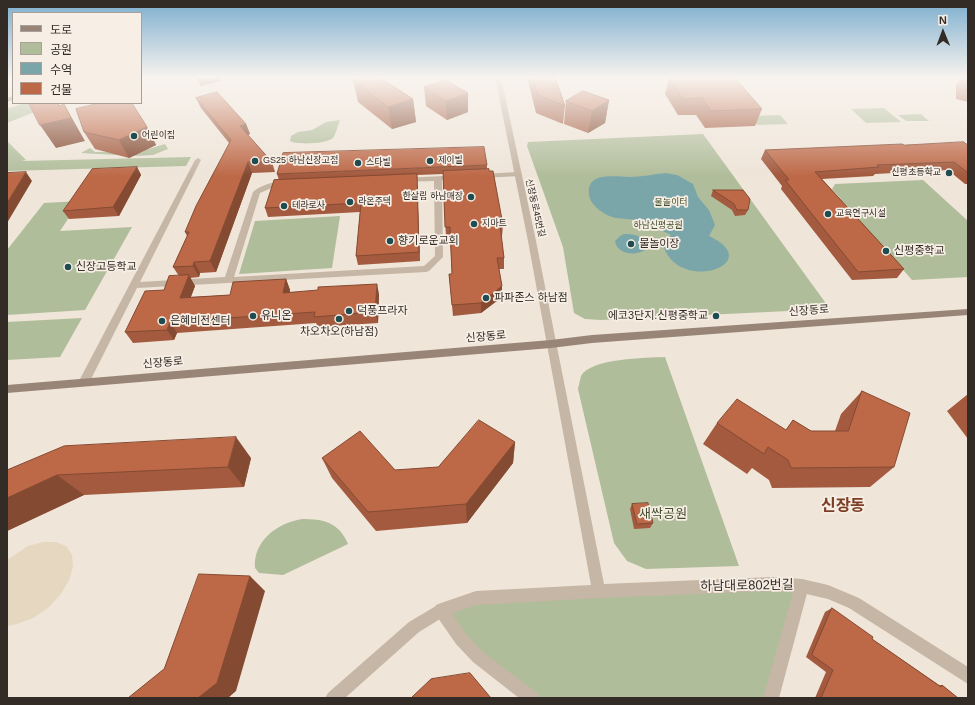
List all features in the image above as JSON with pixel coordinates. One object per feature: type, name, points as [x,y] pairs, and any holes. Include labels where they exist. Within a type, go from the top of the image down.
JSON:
[{"type":"main road","name":"신장동로","points":[[7,389],[631,336],[968,312]]},
{"type":"street","name":"신장동로45번길","points":[[504,110],[532,241],[550,344]]},
{"type":"street","points":[[84,382],[198,160]]},
{"type":"street","points":[[475,176],[517,174]]},
{"type":"street","points":[[398,180],[453,177]]},
{"type":"street","points":[[134,285],[426,269],[439,258],[438,178]]},
{"type":"street","points":[[228,280],[257,192],[273,185],[296,184]]},
{"type":"street","points":[[550,344],[599,590]]},
{"type":"street","name":"하남대로802번길","points":[[333,698],[414,627],[441,610],[476,598],[599,590],[774,584],[802,586],[828,592],[854,603],[968,676]]},
{"type":"street","points":[[771,698],[802,586]]},
{"type":"street","points":[[441,610],[461,639],[478,657],[532,698]]},
{"type":"green space","points":[[7,110],[40,110],[7,123]]},
{"type":"green space","points":[[852,110],[886,110],[901,122],[866,123]]},
{"type":"green space","points":[[921,114],[929,121],[906,121],[898,115]]},
{"type":"green space","points":[[780,115],[788,124],[757,125],[750,116]]},
{"type":"green space","points":[[340,120],[333,138],[330,140],[312,143],[298,143],[290,141],[291,136],[298,132],[312,130],[326,122]]},
{"type":"green space","name":"하남신평공원","points":[[703,134],[830,309],[601,320],[585,319],[574,313],[563,247],[527,146],[528,142]]},
{"type":"green space","points":[[7,141],[26,160],[21,161],[191,157],[186,166],[7,171]]},
{"type":"green space","points":[[165,144],[168,149],[153,155],[134,156],[81,153],[90,148],[95,152],[142,151]]},
{"type":"green space","points":[[923,180],[968,221],[968,277],[912,280],[832,189],[835,184]]},
{"type":"green space","points":[[80,201],[60,231],[132,227],[85,310],[7,315],[7,250],[44,203]]},
{"type":"green space","points":[[340,216],[332,268],[239,274],[255,221]]},
{"type":"green space","points":[[82,318],[60,357],[7,360],[7,322]]},
{"type":"green space","name":"새싹공원","points":[[665,357],[739,566],[646,569],[627,561],[614,543],[578,389],[581,376],[587,370],[607,362]]},
{"type":"green space","points":[[302,519],[330,523],[340,531],[348,544],[283,575],[259,573],[255,568],[255,558],[262,542],[276,529],[293,521]]},
{"type":"green space","points":[[802,586],[771,698],[532,698],[478,657],[441,610],[476,598]]},
{"type":"shaded area","points":[[43,542],[56,542],[66,546],[72,555],[73,567],[69,580],[61,594],[48,608],[33,618],[7,626],[7,560],[28,546]]},
{"type":"water","name":"물놀이터","points":[[666,173],[677,175],[693,184],[698,197],[709,210],[715,225],[709,236],[724,246],[729,256],[725,264],[715,269],[701,272],[687,269],[673,262],[664,248],[666,240],[671,235],[644,222],[615,218],[607,215],[595,206],[589,195],[589,187],[592,182],[603,177],[634,177]]},
{"type":"water","name":"물놀이장","points":[[624,234],[634,235],[643,239],[647,245],[645,250],[637,253],[627,253],[619,249],[616,246],[615,241]]},
{"type":"building","points":[[32,110],[67,110],[71,118],[40,125]]},
{"type":"building","points":[[76,110],[136,110],[147,127],[119,140],[84,132]]},
{"type":"building","points":[[206,110],[233,110],[246,124],[240,126],[272,162],[248,162],[210,261],[194,262],[193,266],[173,267],[189,232],[185,232],[196,206],[231,140]]},
{"type":"building","points":[[710,110],[739,110],[711,111]]},
{"type":"building","points":[[964,142],[968,144],[968,173],[954,162],[877,165],[879,167],[815,172],[904,269],[858,272],[785,180],[789,180],[765,150],[904,145]]},
{"type":"building","points":[[484,147],[487,165],[277,174],[283,153]]},
{"type":"building","points":[[137,167],[113,207],[63,211],[92,169]]},
{"type":"building","points":[[489,169],[489,171],[493,171],[503,225],[500,225],[504,258],[497,258],[502,286],[481,303],[452,305],[449,274],[452,274],[450,227],[445,227],[443,171]]},
{"type":"building","points":[[26,172],[7,203],[7,173]]},
{"type":"building","points":[[417,174],[419,252],[356,256],[361,203],[265,208],[274,180]]},
{"type":"building","points":[[713,190],[743,190],[750,199],[748,210],[737,210],[734,204]]},
{"type":"building","points":[[189,275],[180,298],[230,295],[233,282],[286,279],[283,293],[318,290],[318,287],[377,284],[375,312],[314,317],[315,312],[170,322],[167,330],[125,332],[145,291],[164,290],[169,276]]},
{"type":"building","points":[[862,391],[910,413],[894,467],[791,468],[788,460],[768,447],[764,454],[717,423],[737,399],[786,430],[793,420],[811,431],[848,431]]},
{"type":"building","points":[[479,420],[515,442],[466,504],[368,512],[322,458],[360,431],[395,470],[438,467]]},
{"type":"building","points":[[236,437],[228,467],[57,475],[7,498],[7,470],[64,446]]},
{"type":"building","points":[[648,503],[653,523],[637,524],[632,504]]},
{"type":"building","points":[[199,574],[250,576],[217,683],[198,698],[128,698],[164,669]]},
{"type":"building","points":[[832,608],[873,637],[872,639],[941,687],[942,685],[958,698],[821,698],[833,670],[812,655]]},
{"type":"building","points":[[470,673],[491,698],[411,698],[431,679]]},
{"type":"place","name":"어린이집","points":[[134,136]]},
{"type":"place","name":"GS25 하남신장고점","points":[[255,161]]},
{"type":"place","name":"제이빌","points":[[430,161]]},
{"type":"place","name":"스타빌","points":[[358,163]]},
{"type":"place","name":"신평초등학교","points":[[949,173]]},
{"type":"place","name":"한살림 하남매장","points":[[471,197]]},
{"type":"place","name":"라온주택","points":[[350,202]]},
{"type":"place","name":"테라로사","points":[[284,206]]},
{"type":"place","name":"교육연구시설","points":[[828,214]]},
{"type":"place","name":"지마트","points":[[474,224]]},
{"type":"place","name":"향기로운교회","points":[[390,241]]},
{"type":"place","name":"물놀이장","points":[[631,244]]},
{"type":"place","name":"신평중학교","points":[[886,251]]},
{"type":"place","name":"신장고등학교","points":[[68,267]]},
{"type":"place","name":"파파존스 하남점","points":[[486,298]]},
{"type":"place","name":"덕풍프라자","points":[[349,311]]},
{"type":"place","name":"유니온","points":[[253,316]]},
{"type":"place","name":"에코3단지.신평중학교","points":[[716,316]]},
{"type":"place","name":"차오차오(하남점)","points":[[339,319]]},
{"type":"place","name":"은혜비전센터","points":[[162,321]]},
{"type":"district","name":"신장동","points":[[843,507]]}]
